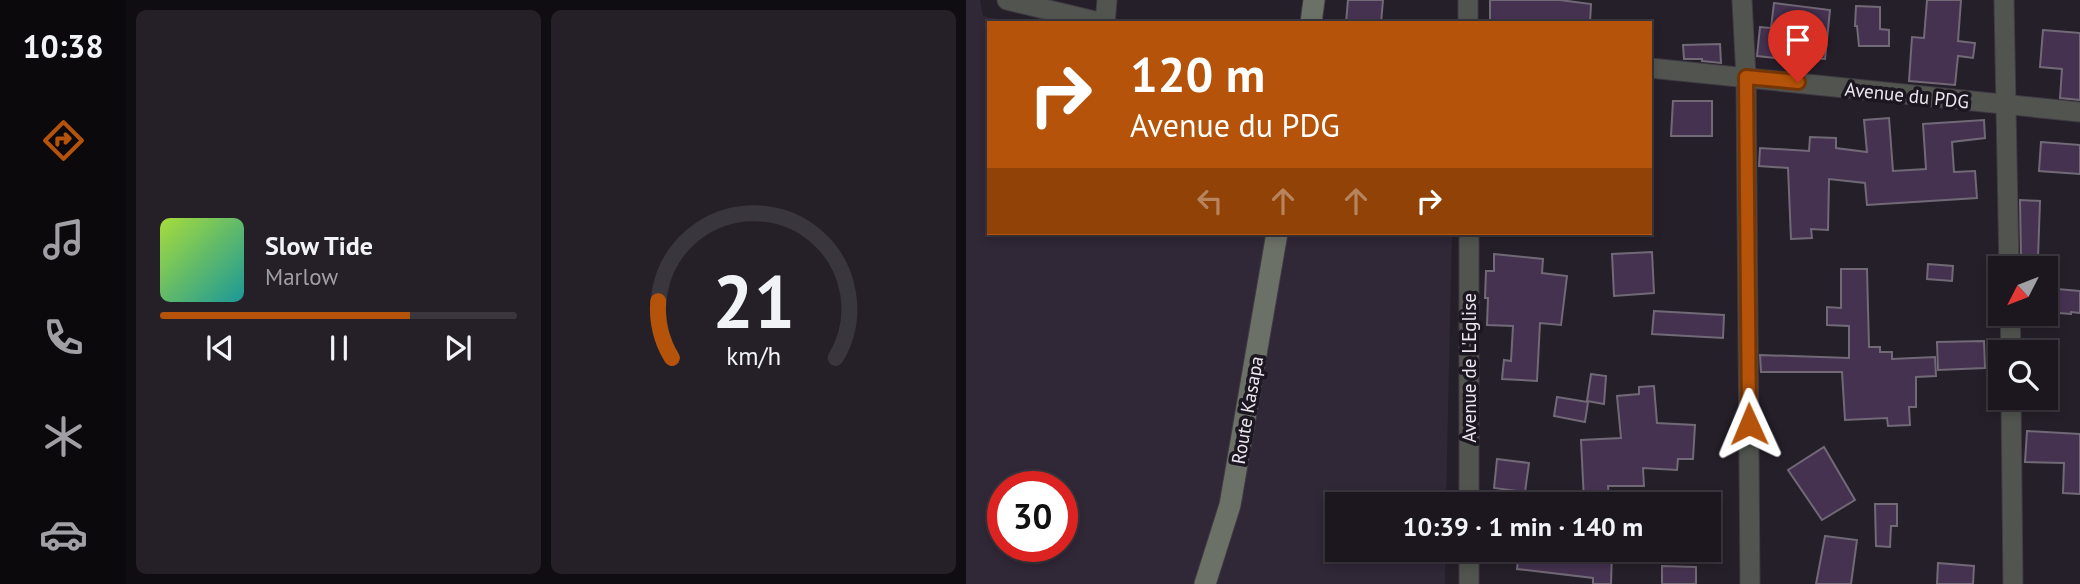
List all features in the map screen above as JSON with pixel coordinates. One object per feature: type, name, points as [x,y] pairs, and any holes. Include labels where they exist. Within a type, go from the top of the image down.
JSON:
[{"type":"main road","points":[[1311,21],[1314,0]]},
{"type":"main road","name":"Route Kasapa","points":[[1205,584],[1230,505],[1278,235]]},
{"type":"street","points":[[1007,0],[1096,21]]},
{"type":"street","points":[[1104,21],[1107,0]]},
{"type":"street","points":[[1468,0],[1468,21]]},
{"type":"street","points":[[1742,0],[1746,77],[1750,584]]},
{"type":"street","points":[[2004,0],[2010,256]]},
{"type":"street","name":"Avenue du PDG","points":[[1652,68],[2080,112]]},
{"type":"street","name":"Avenue de L'Eglise","points":[[1469,235],[1469,492]]},
{"type":"street","points":[[2011,410],[2013,584]]},
{"type":"street","points":[[1469,562],[1469,584]]},
{"type":"shaded area","points":[[966,0],[980,0],[983,16],[1009,21],[987,21],[987,235],[1452,235],[1446,492],[1325,492],[1325,562],[1445,562],[1445,584],[966,584]]},
{"type":"building","points":[[1348,0],[1383,0],[1381,21],[1346,21]]},
{"type":"building","points":[[1490,0],[1560,0],[1591,4],[1590,21],[1490,21]]},
{"type":"building","points":[[1927,0],[1961,0],[1958,41],[1975,43],[1973,58],[1958,56],[1955,85],[1909,81],[1912,37],[1924,38]]},
{"type":"building","points":[[1774,3],[1830,10],[1825,59],[1793,56],[1793,60],[1757,56],[1760,27],[1771,28]]},
{"type":"building","points":[[1856,6],[1880,7],[1880,29],[1889,30],[1889,46],[1859,46],[1855,26]]},
{"type":"building","points":[[2043,30],[2080,33],[2080,100],[2060,98],[2062,69],[2040,67]]},
{"type":"building","points":[[1720,44],[1721,63],[1684,59],[1683,45]]},
{"type":"building","points":[[1673,101],[1712,101],[1712,136],[1671,136]]},
{"type":"building","points":[[1889,118],[1893,171],[1926,169],[1923,124],[1984,120],[1985,138],[1952,142],[1954,172],[1975,171],[1977,198],[1867,205],[1865,183],[1829,179],[1828,230],[1811,229],[1812,238],[1791,239],[1788,168],[1759,166],[1760,148],[1809,151],[1810,137],[1836,138],[1836,148],[1867,152],[1864,120]]},
{"type":"building","points":[[2041,142],[2080,145],[2080,174],[2039,171]]},
{"type":"building","points":[[2020,200],[2040,201],[2038,256],[2021,256]]},
{"type":"building","points":[[1652,252],[1654,293],[1614,296],[1612,254]]},
{"type":"building","points":[[1494,254],[1543,259],[1542,273],[1567,276],[1561,325],[1540,323],[1537,381],[1502,379],[1504,360],[1511,361],[1513,326],[1487,325],[1486,271],[1494,271]]},
{"type":"building","points":[[1928,264],[1953,266],[1952,281],[1927,279]]},
{"type":"building","points":[[1841,269],[1867,269],[1869,347],[1880,347],[1880,352],[1892,352],[1892,359],[1935,357],[1936,376],[1916,377],[1916,407],[1909,407],[1910,425],[1888,426],[1887,418],[1845,420],[1842,372],[1761,372],[1760,355],[1849,358],[1849,326],[1827,325],[1827,307],[1841,308]]},
{"type":"building","points":[[2058,289],[2080,291],[2080,313],[2058,313]]},
{"type":"building","points":[[1654,311],[1724,315],[1723,338],[1652,334]]},
{"type":"building","points":[[1984,341],[1985,368],[1938,370],[1937,342]]},
{"type":"building","points":[[1591,374],[1606,376],[1604,404],[1587,401]]},
{"type":"building","points":[[1654,386],[1657,423],[1695,425],[1693,459],[1678,459],[1677,470],[1643,468],[1644,486],[1608,486],[1608,492],[1584,492],[1581,440],[1621,438],[1617,396],[1639,394],[1639,387]]},
{"type":"building","points":[[1557,397],[1588,402],[1585,422],[1554,416]]},
{"type":"building","points":[[2027,431],[2080,434],[2080,494],[2063,493],[2064,463],[2025,462]]},
{"type":"building","points":[[1824,447],[1855,500],[1822,520],[1788,470]]},
{"type":"building","points":[[1497,459],[1529,463],[1525,492],[1494,488]]},
{"type":"building","points":[[1875,504],[1897,504],[1897,526],[1891,526],[1890,547],[1876,546]]},
{"type":"building","points":[[1825,536],[1857,540],[1851,584],[1816,584]]},
{"type":"building","points":[[1518,562],[1612,562],[1611,584],[1593,584],[1593,578],[1517,569]]},
{"type":"building","points":[[1938,563],[1974,566],[1973,584],[1937,584]]},
{"type":"building","points":[[1662,566],[1696,567],[1696,584],[1662,584]]},
{"type":"route","points":[[1749,424],[1746,77],[1798,82]]}]
